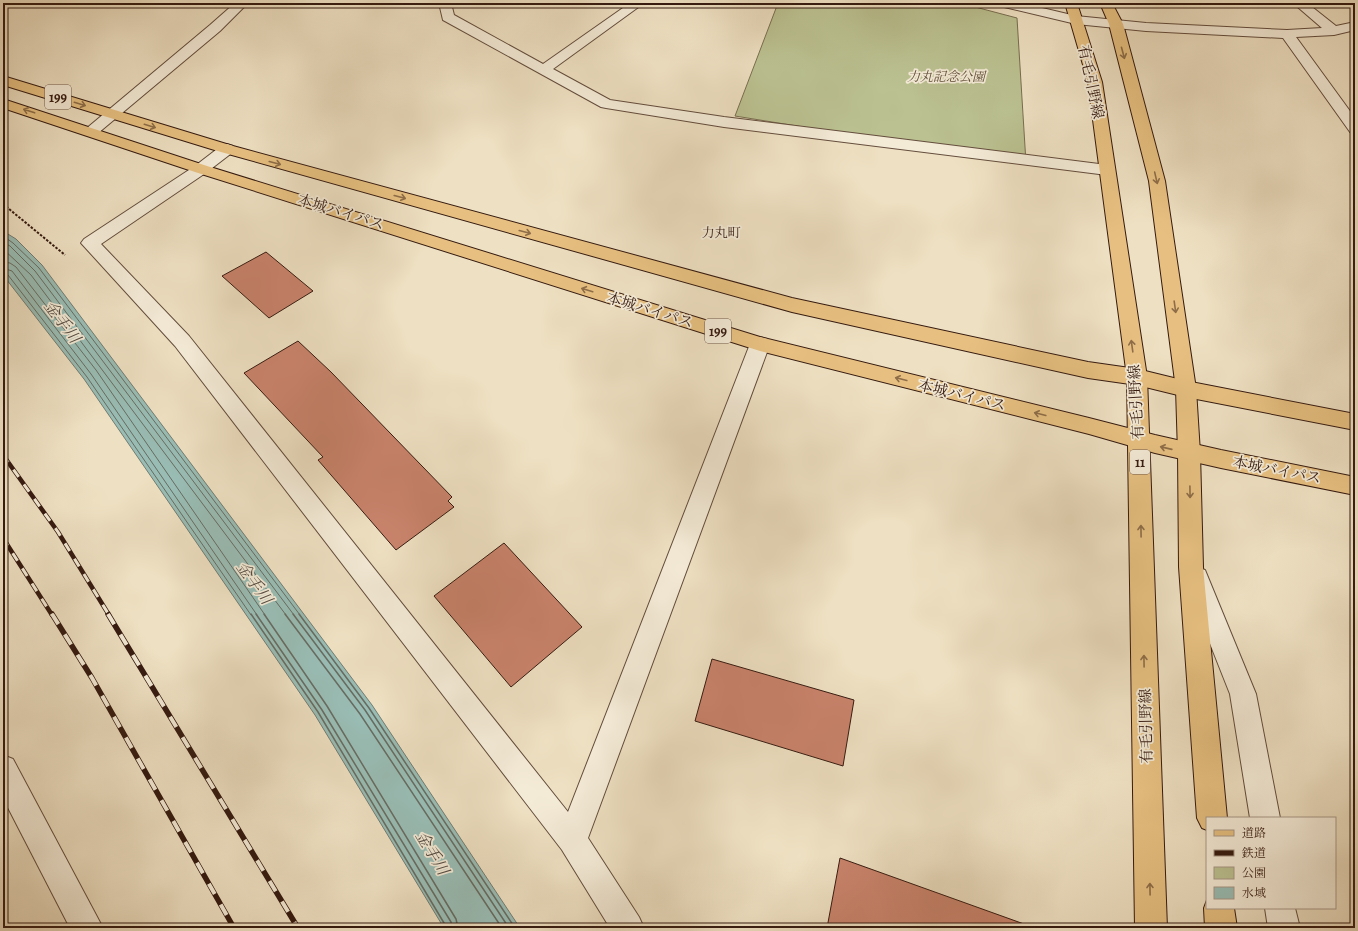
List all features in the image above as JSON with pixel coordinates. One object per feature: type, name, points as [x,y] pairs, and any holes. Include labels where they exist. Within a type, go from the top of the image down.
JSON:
[{"type":"main road","points":[[1106,3],[1116,24],[1157,181],[1186,389],[1189,453],[1191,567],[1212,817]]},
{"type":"main road","name":"有毛引野線","points":[[1074,11],[1095,82],[1136,377],[1139,441],[1151,928]]},
{"type":"main road","name":"本城バイパス","points":[[3,80],[227,149],[792,306],[1088,370],[1136,377],[1186,389],[1355,422]]},
{"type":"main road","name":"本城バイパス","points":[[3,103],[92,131],[201,169],[760,344],[1081,424],[1139,441],[1189,453],[1355,486]]},
{"type":"main road","points":[[1219,909],[1221,928]]},
{"type":"street","points":[[92,131],[215,28],[242,3]]},
{"type":"street","points":[[445,3],[448,17],[606,104],[724,122],[1107,170]]},
{"type":"street","points":[[543,70],[638,3]]},
{"type":"street","points":[[1004,3],[1074,11],[1116,24],[1287,34],[1334,31],[1355,26]]},
{"type":"street","points":[[1299,3],[1334,31]]},
{"type":"street","points":[[1287,34],[1355,129]]},
{"type":"street","points":[[227,149],[201,169],[90,243],[182,341],[572,840],[628,928]]},
{"type":"street","points":[[572,840],[760,344]]},
{"type":"street","points":[[1191,567],[1243,694],[1265,817]]},
{"type":"street","points":[[3,770],[87,928]]},
{"type":"street","points":[[1280,909],[1284,928]]},
{"type":"path","points":[[3,204],[66,256],[90,243]]},
{"type":"green space","name":"力丸記念公園","points":[[778,3],[960,3],[1017,18],[1026,163],[735,116]]},
{"type":"water","name":"金手川","points":[[3,231],[16,239],[42,265],[372,705],[520,928],[444,928],[315,715],[84,379],[3,275]]},
{"type":"building","points":[[266,252],[313,291],[269,318],[222,276]]},
{"type":"building","points":[[298,341],[331,372],[452,497],[448,501],[454,507],[396,550],[318,460],[323,457],[244,373]]},
{"type":"building","points":[[504,543],[582,627],[511,687],[434,596]]},
{"type":"building","points":[[712,659],[854,700],[843,766],[695,721]]},
{"type":"building","points":[[840,858],[1024,924],[1023,928],[827,928]]},
{"type":"railway","points":[[3,455],[58,532],[109,615]]},
{"type":"railway","points":[[3,538],[52,615]]},
{"type":"railway","points":[[52,614],[92,678],[234,928]]},
{"type":"railway","points":[[108,614],[298,928]]},
{"type":"district","name":"力丸町","points":[[721,232]]}]
